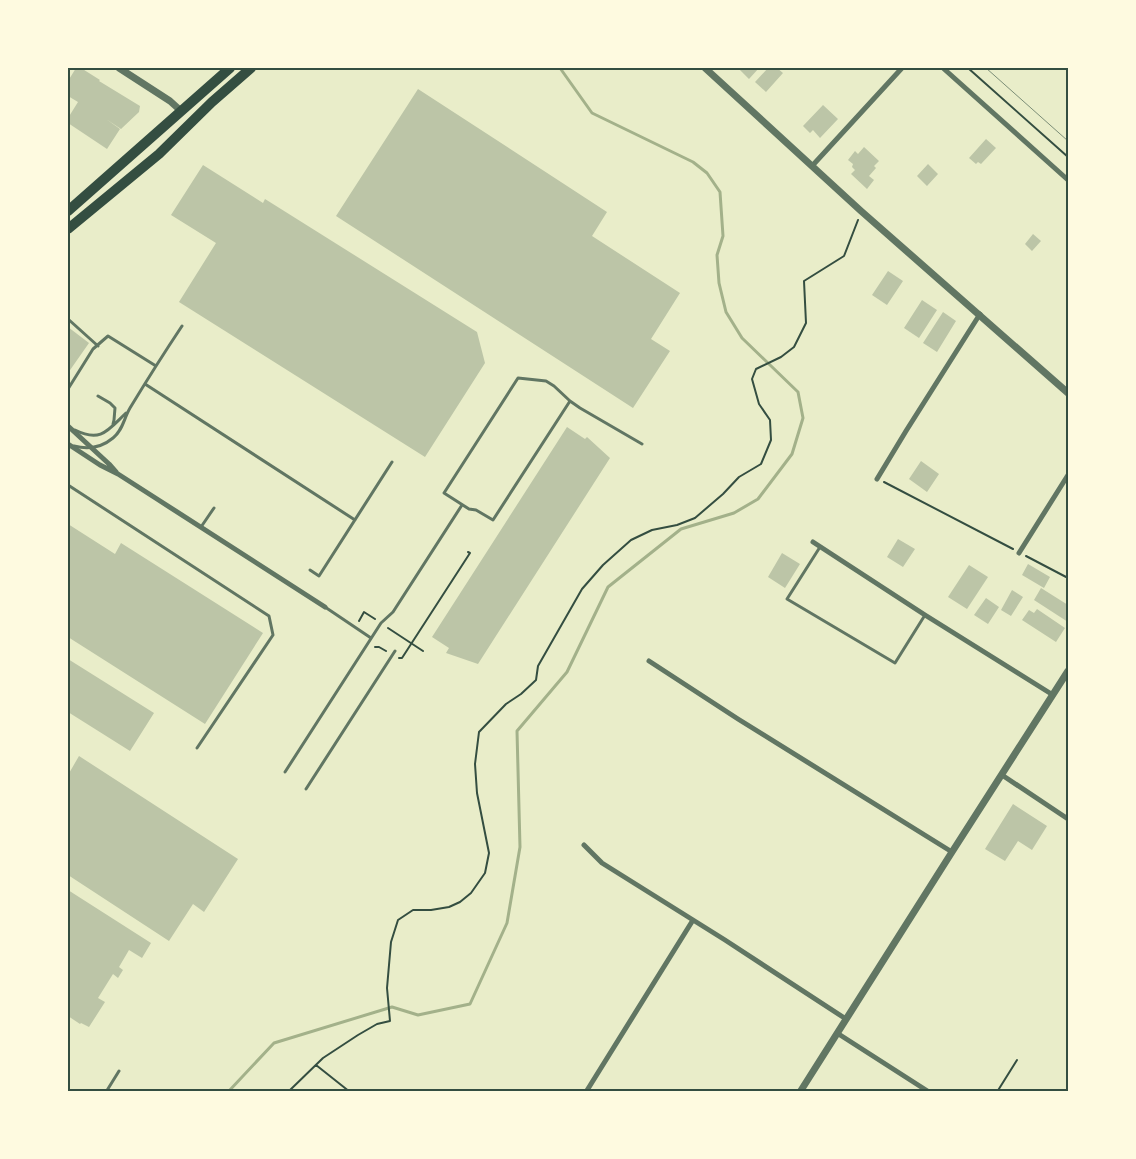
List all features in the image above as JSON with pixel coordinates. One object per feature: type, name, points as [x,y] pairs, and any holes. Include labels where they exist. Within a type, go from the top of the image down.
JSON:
[{"type":"highway","points":[[68,211],[230,68]]},
{"type":"highway","points":[[68,230],[159,154],[251,68]]},
{"type":"highway","points":[[181,111],[192,122]]},
{"type":"street","points":[[119,68],[170,101],[181,111]]},
{"type":"street","points":[[705,68],[861,211],[1068,392]]},
{"type":"street","points":[[812,166],[902,68]]},
{"type":"street","points":[[942,68],[1068,180]]},
{"type":"street","points":[[877,479],[980,314]]},
{"type":"street","points":[[68,426],[118,474]]},
{"type":"street","points":[[69,444],[325,607]]},
{"type":"street","points":[[1019,553],[1068,475]]},
{"type":"street","points":[[813,542],[1053,695]]},
{"type":"street","points":[[649,661],[738,720],[952,852]]},
{"type":"street","points":[[800,1092],[1068,671]]},
{"type":"street","points":[[1002,775],[1068,819]]},
{"type":"street","points":[[584,845],[602,863],[846,1019]]},
{"type":"street","points":[[586,1092],[693,920]]},
{"type":"street","points":[[837,1033],[929,1092]]},
{"type":"lane","points":[[68,319],[98,346]]},
{"type":"lane","points":[[68,426],[91,436],[108,431],[128,410],[182,326]]},
{"type":"lane","points":[[68,389],[93,350],[108,336],[156,366]]},
{"type":"lane","points":[[570,401],[493,520],[476,510],[469,510],[444,493],[518,378],[546,381],[570,401],[642,444]]},
{"type":"lane","points":[[145,384],[355,520]]},
{"type":"lane","points":[[98,396],[115,408],[112,427]]},
{"type":"lane","points":[[69,444],[92,449],[100,447],[114,438],[120,431],[128,410]]},
{"type":"lane","points":[[310,570],[319,576],[392,462]]},
{"type":"lane","points":[[68,485],[269,616],[273,635],[197,748]]},
{"type":"lane","points":[[285,772],[381,623],[393,612],[462,505]]},
{"type":"lane","points":[[201,527],[214,508]]},
{"type":"lane","points":[[820,547],[787,599],[895,663],[925,615]]},
{"type":"lane","points":[[325,607],[372,638]]},
{"type":"lane","points":[[306,790],[394,653]]},
{"type":"lane","points":[[106,1092],[119,1071]]},
{"type":"path","points":[[968,68],[1068,157]]},
{"type":"path","points":[[288,1092],[324,1058],[358,1034],[377,1024],[390,1021],[387,988],[391,942],[398,920],[413,910],[449,907],[460,902],[471,893],[484,873],[490,853],[477,793],[474,764],[479,732],[506,704],[521,694],[536,680],[538,666],[582,589],[603,565],[632,540],[652,530],[677,525],[695,518],[723,494],[739,477],[761,464],[770,440],[770,420],[759,404],[752,379],[756,369],[781,357],[794,347],[806,323],[804,281],[844,256],[861,211]]},
{"type":"path","points":[[877,479],[1068,578]]},
{"type":"path","points":[[369,643],[374,647],[394,653],[398,658],[402,658],[470,553],[468,552]]},
{"type":"path","points":[[997,1092],[1017,1060]]},
{"type":"path","points":[[316,1065],[350,1092]]},
{"type":"building","points":[[76,68],[81,68],[140,106],[139,112],[121,129],[106,119],[120,129],[107,149],[68,123],[68,118],[78,102],[68,96],[68,81]]},
{"type":"building","points":[[740,68],[759,68],[749,79]]},
{"type":"building","points":[[768,68],[777,68],[783,73],[766,92],[755,82]]},
{"type":"building","points":[[418,89],[607,212],[592,236],[680,293],[651,339],[670,351],[633,408],[336,216]]},
{"type":"building","points":[[823,105],[838,119],[820,138],[813,130],[810,133],[803,126]]},
{"type":"building","points":[[986,139],[996,148],[981,164],[978,162],[976,164],[969,158]]},
{"type":"building","points":[[864,147],[879,161],[869,176],[874,180],[867,189],[851,174],[855,170],[852,167],[853,164],[848,160],[855,151],[858,154]]},
{"type":"building","points":[[928,164],[938,174],[927,186],[917,176]]},
{"type":"building","points":[[203,165],[263,203],[265,199],[477,332],[485,363],[425,457],[179,302],[216,243],[171,215]]},
{"type":"building","points":[[1033,234],[1041,241],[1032,251],[1025,244]]},
{"type":"building","points":[[888,271],[903,281],[887,305],[872,295]]},
{"type":"building","points":[[922,300],[937,310],[919,338],[904,328]]},
{"type":"building","points":[[943,312],[956,321],[937,352],[923,343]]},
{"type":"building","points":[[68,327],[89,343],[68,373]]},
{"type":"building","points":[[567,427],[585,439],[587,437],[610,458],[478,664],[446,653],[449,648],[432,637]]},
{"type":"building","points":[[921,461],[939,474],[927,492],[909,479]]},
{"type":"building","points":[[68,524],[115,554],[121,543],[263,633],[205,724],[68,637]]},
{"type":"building","points":[[898,539],[915,549],[903,567],[887,557]]},
{"type":"building","points":[[782,553],[800,564],[785,588],[768,577]]},
{"type":"building","points":[[1028,564],[1050,577],[1044,588],[1022,575]]},
{"type":"building","points":[[969,565],[988,577],[967,609],[948,597]]},
{"type":"building","points":[[1041,588],[1068,605],[1068,622],[1034,600]]},
{"type":"building","points":[[1012,590],[1023,597],[1011,616],[1001,610]]},
{"type":"building","points":[[986,598],[999,607],[988,624],[974,615]]},
{"type":"building","points":[[1037,609],[1065,628],[1056,642],[1022,620],[1029,610],[1034,613]]},
{"type":"building","points":[[68,659],[154,713],[130,751],[68,712]]},
{"type":"building","points":[[79,756],[238,859],[204,912],[193,904],[169,941],[68,875],[68,775]]},
{"type":"building","points":[[1013,804],[1047,826],[1032,850],[1018,841],[1005,861],[985,849]]},
{"type":"building","points":[[68,890],[151,943],[142,958],[129,950],[119,967],[123,970],[118,978],[113,974],[98,998],[105,1002],[89,1027],[80,1024],[68,1016]]},
{"type":"waterway","points":[[228,1092],[274,1043],[392,1007],[418,1015],[470,1004],[507,923],[520,847],[517,731],[567,672],[608,587],[681,529],[734,513],[758,499],[792,454],[803,418],[798,392],[742,338],[726,312],[719,283],[717,255],[723,236],[720,192],[707,173],[693,162],[592,113],[560,68]]},
{"type":"tram line","points":[[986,68],[1068,141]]}]
